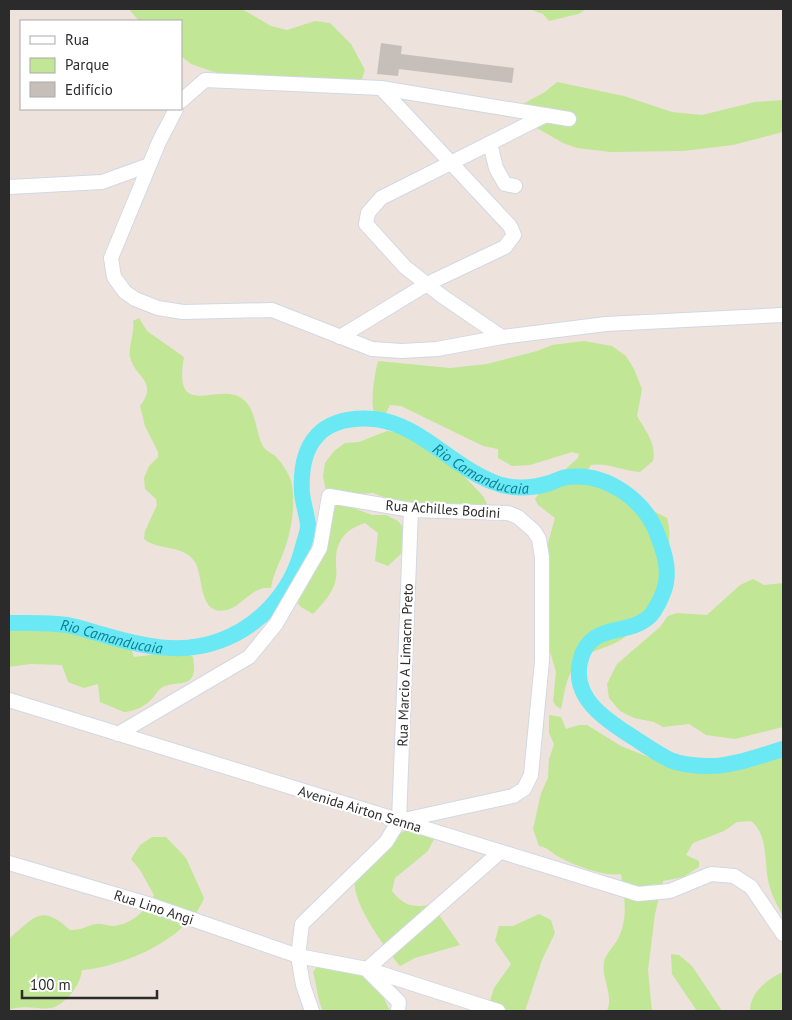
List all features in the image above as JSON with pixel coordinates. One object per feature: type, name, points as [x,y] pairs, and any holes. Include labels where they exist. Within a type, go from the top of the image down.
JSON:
[{"type":"street","points":[[182,100],[204,80],[381,88],[569,119]]},
{"type":"street","points":[[340,337],[427,284],[505,247],[514,235],[510,226],[381,88]]},
{"type":"street","points":[[176,110],[149,165],[111,258],[114,277],[125,292],[135,299],[158,308],[183,312],[272,310],[372,349],[402,351],[437,349],[502,337],[606,324],[783,314]]},
{"type":"street","points":[[502,337],[405,267],[366,224],[367,218],[368,213],[381,198],[546,115]]},
{"type":"street","points":[[490,143],[501,179],[505,184],[514,186]]},
{"type":"street","points":[[9,188],[102,182],[149,165]]},
{"type":"street","name":"Rua Achilles Bodini","points":[[118,734],[250,657],[276,624],[320,548],[329,496],[411,510],[508,514],[527,524],[539,539],[542,557],[542,661],[531,775],[524,789],[513,796],[399,821]]},
{"type":"street","name":"Rua Marcio A Limacm Preto","points":[[399,821],[411,510]]},
{"type":"street","name":"Avenida Airton Senna","points":[[9,700],[638,894],[670,891],[711,874],[734,876],[751,887],[783,934]]},
{"type":"street","points":[[312,1011],[303,985],[298,956],[302,924],[386,842],[399,821]]},
{"type":"street","points":[[398,1011],[399,1002],[367,969],[500,852]]},
{"type":"street","name":"Rua Lino Angi","points":[[9,863],[151,905],[298,956],[367,969],[498,1011]]},
{"type":"green space","points":[[129,9],[242,9],[271,26],[287,30],[315,21],[330,23],[351,44],[365,70],[360,84],[220,74],[191,64],[182,57],[182,20],[138,20]]},
{"type":"green space","points":[[529,9],[587,9],[578,14],[549,21],[543,14]]},
{"type":"green space","points":[[557,82],[624,96],[672,112],[702,115],[755,102],[783,100],[783,132],[733,145],[683,151],[611,152],[577,148],[563,143],[523,120],[521,105],[545,92]]},
{"type":"green space","points":[[139,318],[147,331],[184,357],[182,377],[185,389],[191,395],[234,395],[249,405],[262,444],[281,463],[291,481],[293,506],[291,524],[271,588],[265,588],[253,593],[227,610],[218,611],[211,608],[204,594],[198,569],[190,556],[184,552],[150,543],[144,539],[145,531],[157,505],[156,499],[145,489],[144,478],[149,466],[158,457],[158,452],[145,426],[140,406],[145,398],[147,385],[136,370],[130,357],[133,321]]},
{"type":"green space","points":[[584,341],[612,346],[626,356],[634,369],[642,389],[637,416],[650,437],[654,455],[653,461],[640,472],[597,464],[591,465],[587,471],[597,482],[667,518],[669,532],[668,549],[665,567],[658,586],[641,619],[619,641],[590,653],[579,660],[569,675],[561,709],[553,701],[556,672],[549,648],[547,625],[548,543],[555,518],[538,505],[535,499],[540,492],[578,458],[579,454],[572,452],[530,465],[512,466],[498,458],[498,449],[483,446],[401,406],[390,405],[385,415],[377,417],[373,407],[373,390],[378,361],[450,368],[487,364],[537,351],[552,345]]},
{"type":"green space","points":[[387,431],[402,433],[463,475],[483,496],[487,504],[466,509],[398,507],[386,498],[373,493],[358,494],[346,505],[372,515],[386,515],[398,521],[407,532],[409,546],[388,566],[375,561],[378,533],[365,523],[352,529],[343,537],[337,549],[336,576],[333,589],[313,614],[301,607],[292,597],[292,583],[313,547],[326,490],[323,477],[325,463],[334,451],[345,443],[359,442]]},
{"type":"green space","points":[[753,579],[764,585],[783,583],[783,727],[735,739],[706,735],[689,724],[663,727],[654,722],[634,718],[620,711],[609,698],[607,684],[617,664],[660,627],[668,616],[677,613],[707,615],[740,585]]},
{"type":"green space","points":[[36,616],[110,636],[131,649],[134,657],[172,652],[187,654],[193,657],[193,676],[185,682],[160,689],[152,699],[136,710],[124,712],[100,702],[98,684],[84,688],[68,682],[62,665],[30,664],[9,667],[9,618]]},
{"type":"green space","points":[[549,715],[561,717],[566,729],[587,725],[621,746],[672,765],[700,769],[748,766],[772,759],[783,750],[783,917],[770,888],[764,843],[757,827],[751,821],[737,822],[724,831],[693,843],[686,855],[699,861],[699,867],[683,877],[663,881],[655,914],[648,970],[652,1011],[607,1011],[609,998],[604,975],[604,962],[618,939],[625,915],[621,874],[598,872],[565,860],[539,846],[533,829],[541,793],[548,778],[549,759],[554,744],[549,733]]},
{"type":"green space","points":[[424,826],[434,839],[428,851],[395,878],[392,891],[400,900],[413,906],[429,905],[439,915],[460,945],[415,958],[400,966],[377,935],[361,908],[356,895],[355,883],[357,874],[362,867],[396,836],[411,828]]},
{"type":"green space","points":[[152,837],[166,837],[186,858],[204,898],[196,912],[170,938],[153,948],[116,963],[82,970],[72,992],[55,1007],[27,1007],[9,1010],[9,940],[11,937],[26,923],[45,915],[52,917],[70,930],[98,924],[119,925],[132,920],[142,912],[154,895],[140,870],[131,859],[140,845]]},
{"type":"green space","points":[[539,914],[551,920],[555,933],[542,960],[525,1011],[481,1011],[489,1004],[494,988],[511,964],[495,941],[499,926],[513,926]]},
{"type":"green space","points":[[671,954],[679,955],[692,966],[722,1011],[697,1011],[672,974]]},
{"type":"green space","points":[[322,960],[364,972],[383,996],[390,1011],[323,1011],[313,972]]},
{"type":"green space","points":[[783,972],[783,1011],[750,1011],[753,999],[760,987],[771,978]]},
{"type":"building","points":[[381,43],[402,46],[401,54],[514,68],[512,83],[399,69],[398,76],[377,74]]},
{"type":"waterway","name":"Rio Camanducaia","points":[[9,623],[67,625],[132,643],[176,648],[205,645],[234,635],[272,606],[290,580],[297,565],[308,528],[302,493],[302,475],[309,447],[327,427],[356,419],[374,419],[406,428],[478,475],[500,485],[528,487],[550,483],[566,477],[583,477],[597,479],[610,484],[635,501],[652,523],[661,543],[665,557],[667,579],[662,595],[651,615],[642,622],[601,635],[592,640],[585,649],[580,662],[579,675],[586,697],[601,715],[631,736],[678,763],[703,766],[726,765],[783,749]]}]
